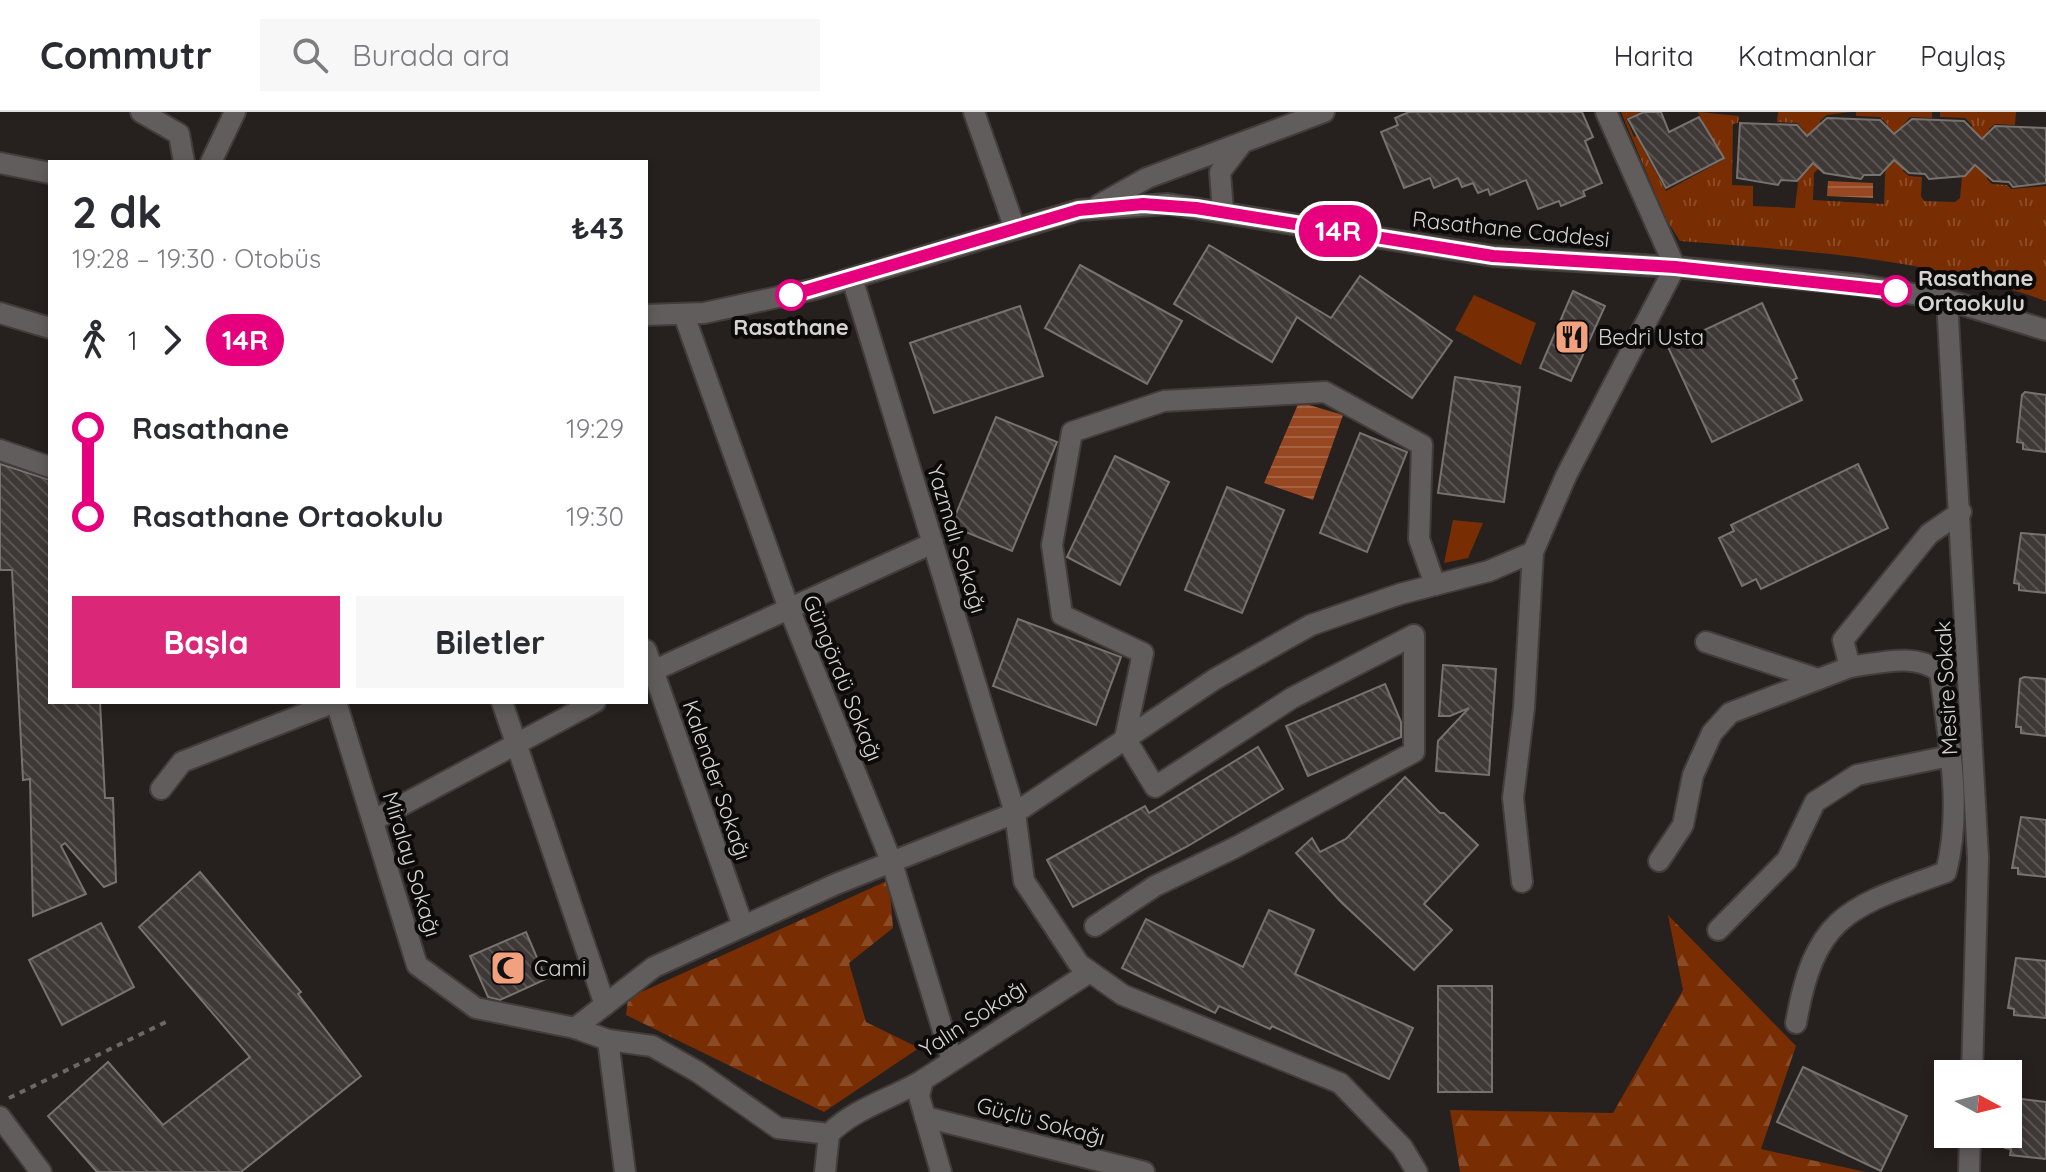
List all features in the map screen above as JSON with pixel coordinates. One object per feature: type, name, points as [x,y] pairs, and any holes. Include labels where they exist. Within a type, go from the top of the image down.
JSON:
[{"type":"street","points":[[141,112],[179,134],[184,160]]},
{"type":"street","points":[[212,160],[235,112]]},
{"type":"street","points":[[974,112],[1015,229]]},
{"type":"street","points":[[1097,207],[1147,178],[1324,112]]},
{"type":"street","points":[[1522,882],[1513,798],[1524,708],[1533,552],[1566,476],[1675,267],[1606,112]]},
{"type":"street","points":[[1223,212],[1220,172],[1228,157],[1243,144]]},
{"type":"street","points":[[0,163],[48,173]]},
{"type":"street","name":"Rasathane Caddesi","points":[[648,315],[684,315],[729,309],[852,278],[1097,207],[1168,204],[1493,256],[1675,267],[1862,285],[1947,300],[2046,330]]},
{"type":"street","name":"Yazmalı Sokağı","points":[[852,278],[1015,813],[1024,881],[1079,964],[1123,995],[1340,1083],[1402,1147],[1417,1172]]},
{"type":"street","name":"Mesire Sokak","points":[[1947,300],[1978,858],[1972,1060]]},
{"type":"street","points":[[0,313],[48,327]]},
{"type":"street","name":"Güngördü Sokağı","points":[[684,315],[788,606],[892,863],[952,1060]]},
{"type":"street","points":[[1095,926],[1155,886],[1234,848],[1414,752],[1414,635],[1292,698],[1155,787],[1125,738],[1143,653],[1062,615],[1052,545],[1072,432],[1164,401],[1325,392],[1422,445],[1419,539],[1435,585]]},
{"type":"street","points":[[0,450],[48,466]]},
{"type":"street","points":[[1850,667],[1843,640],[1929,534],[1961,512]]},
{"type":"street","points":[[648,665],[933,543]]},
{"type":"street","points":[[575,1028],[654,967],[743,926],[1015,813],[1215,679],[1311,625],[1489,571],[1533,552]]},
{"type":"street","points":[[1706,642],[1818,679]]},
{"type":"street","points":[[1659,861],[1683,825],[1693,775],[1712,733],[1730,713],[1850,667],[1902,660],[1929,663],[1940,672],[1950,756],[1955,839],[1946,872],[1860,904],[1822,937],[1801,994],[1796,1023]]},
{"type":"street","name":"Kalender Sokağı","points":[[648,665],[743,926]]},
{"type":"street","points":[[161,789],[182,762],[331,704]]},
{"type":"street","name":"Miralay Sokağı","points":[[337,704],[417,965],[476,1008],[575,1028],[608,1040],[652,1046],[698,1072],[778,1128],[829,1134]]},
{"type":"street","points":[[503,704],[605,1005]]},
{"type":"street","points":[[374,820],[591,704]]},
{"type":"street","points":[[1718,930],[1787,860],[1815,802],[1857,775],[1950,756]]},
{"type":"street","name":"Yalın Sokağı","points":[[941,1172],[919,1096],[923,1080],[1090,972]]},
{"type":"street","points":[[608,1040],[625,1172]]},
{"type":"street","points":[[825,1172],[829,1134],[848,1115],[895,1097],[923,1080]]},
{"type":"street","points":[[0,1117],[41,1172]]},
{"type":"street","name":"Güçlü Sokağı","points":[[925,1117],[1144,1172]]},
{"type":"street","points":[[1969,1172],[1970,1148]]},
{"type":"path","points":[[0,1102],[168,1021]]},
{"type":"green space","points":[[1621,112],[1641,112],[1626,118],[1634,137],[1666,125],[1668,130],[1641,145],[1666,191],[1723,160],[1698,112],[1739,116],[1738,123],[1733,124],[1732,185],[1753,186],[1753,206],[1795,208],[1804,130],[1797,123],[1777,122],[1778,112],[1850,112],[1827,115],[1820,121],[1819,168],[1814,173],[1813,200],[1884,204],[1887,124],[1880,117],[1856,116],[1856,112],[1932,112],[1932,118],[1910,117],[1903,125],[1903,171],[1909,176],[1922,177],[1921,196],[1924,201],[1955,202],[1960,198],[1962,177],[1969,173],[1972,125],[1965,118],[1940,117],[1940,112],[2016,112],[2015,125],[1995,124],[1989,129],[1987,179],[1992,184],[2007,185],[2011,189],[2046,186],[2046,301],[1954,274],[1909,265],[1820,253],[1680,241],[1666,219]]},
{"type":"green space","points":[[1474,295],[1536,323],[1521,365],[1455,330]]},
{"type":"green space","points":[[1453,520],[1483,523],[1468,558],[1444,563]]},
{"type":"green space","points":[[889,880],[893,928],[849,963],[866,1022],[919,1048],[824,1112],[626,1015],[628,998]]},
{"type":"green space","points":[[1668,915],[1796,1046],[1761,1149],[1866,1172],[1460,1172],[1450,1110],[1613,1113],[1683,990]]},
{"type":"shaded area","points":[[1828,181],[1873,183],[1873,198],[1827,196]]},
{"type":"shaded area","points":[[1299,402],[1343,415],[1313,500],[1264,483]]},
{"type":"building","points":[[1409,112],[1582,112],[1593,137],[1585,141],[1602,183],[1583,191],[1585,196],[1561,206],[1559,201],[1538,209],[1526,180],[1490,195],[1488,189],[1478,193],[1473,183],[1462,187],[1458,178],[1434,188],[1430,178],[1404,188],[1381,132],[1398,125],[1395,118]]},
{"type":"building","points":[[1644,112],[1661,112],[1669,132],[1699,117],[1724,158],[1666,188],[1628,119]]},
{"type":"building","points":[[1827,118],[1880,120],[1894,134],[1912,119],[1964,121],[1982,139],[1995,126],[2046,128],[2046,183],[2013,187],[2009,182],[1993,181],[1975,165],[1965,176],[1929,179],[1925,174],[1909,173],[1894,160],[1880,175],[1864,175],[1861,179],[1824,173],[1813,163],[1797,181],[1781,180],[1778,185],[1737,178],[1740,123],[1797,125],[1807,136]]},
{"type":"building","points":[[1209,245],[1331,318],[1360,276],[1452,341],[1412,398],[1297,317],[1272,362],[1174,304]]},
{"type":"building","points":[[1080,265],[1182,321],[1147,384],[1045,328]]},
{"type":"building","name":"Bedri Usta","points":[[1573,291],[1605,306],[1571,381],[1540,368]]},
{"type":"building","points":[[1762,303],[1797,378],[1793,380],[1802,400],[1712,442],[1668,347]]},
{"type":"building","points":[[1020,306],[1043,376],[934,413],[910,343]]},
{"type":"building","points":[[1455,377],[1520,387],[1504,502],[1438,493]]},
{"type":"building","points":[[2025,392],[2046,395],[2046,452],[2023,449],[2023,443],[2017,442],[2022,395]]},
{"type":"building","points":[[996,417],[1057,442],[1012,551],[951,526]]},
{"type":"building","points":[[1360,433],[1407,452],[1367,552],[1320,533]]},
{"type":"building","points":[[1115,456],[1169,482],[1120,585],[1067,557]]},
{"type":"building","points":[[0,464],[48,479],[48,704],[100,704],[105,798],[113,798],[116,882],[104,887],[65,843],[61,846],[86,894],[33,916],[30,779],[23,780],[12,570],[0,570]]},
{"type":"building","points":[[1858,464],[1888,528],[1761,589],[1756,579],[1742,586],[1719,538],[1734,531],[1731,525]]},
{"type":"building","points":[[1227,487],[1284,510],[1242,613],[1185,590]]},
{"type":"building","points":[[2021,533],[2046,535],[2046,593],[2019,590],[2019,584],[2014,583]]},
{"type":"building","points":[[1018,619],[1121,657],[1096,725],[993,686]]},
{"type":"building","points":[[1443,665],[1496,669],[1489,775],[1436,771],[1438,741],[1469,708],[1450,716],[1439,716]]},
{"type":"building","points":[[2020,679],[2046,679],[2046,736],[2021,733],[2021,727],[2016,727]]},
{"type":"building","points":[[1385,684],[1401,722],[1401,737],[1308,776],[1286,726]]},
{"type":"building","points":[[1258,747],[1283,789],[1188,846],[1073,907],[1047,860],[1145,806],[1149,813]]},
{"type":"building","points":[[1405,777],[1440,813],[1444,813],[1478,845],[1424,904],[1452,930],[1414,970],[1341,902],[1296,853],[1312,838],[1320,852],[1346,839]]},
{"type":"building","points":[[2021,817],[2046,820],[2046,877],[2018,874],[2018,868],[2012,868]]},
{"type":"building","points":[[200,872],[301,992],[298,994],[361,1076],[241,1172],[97,1172],[48,1116],[108,1062],[163,1125],[250,1057],[139,927]]},
{"type":"building","points":[[1269,910],[1314,930],[1295,974],[1413,1028],[1389,1079],[1272,1026],[1270,1029],[1219,1006],[1215,1013],[1122,968],[1146,919],[1243,967]]},
{"type":"building","points":[[101,923],[134,987],[62,1025],[29,960]]},
{"type":"building","name":"Cami","points":[[526,932],[546,979],[500,1000],[488,997],[470,956]]},
{"type":"building","points":[[2016,958],[2046,961],[2046,1018],[2014,1015],[2014,1009],[2008,1008]]},
{"type":"building","points":[[1438,986],[1492,986],[1492,1092],[1438,1092]]},
{"type":"building","points":[[1803,1067],[1907,1116],[1881,1171],[1777,1122]]},
{"type":"building","points":[[2022,1099],[2046,1102],[2046,1159],[2010,1155],[2011,1149],[2005,1148],[2022,1148]]},
{"type":"bus line","name":"14R","points":[[791,295],[1059,215],[1097,207],[1143,204],[1196,208],[1493,256],[1675,267],[1896,291]]},
{"type":"place","name":"Rasathane Ortaokulu","points":[[1896,291]]},
{"type":"place","name":"Rasathane","points":[[791,295]]},
{"type":"place","name":"Bedri Usta","points":[[1572,337]]},
{"type":"place","name":"Cami","points":[[508,968]]}]
